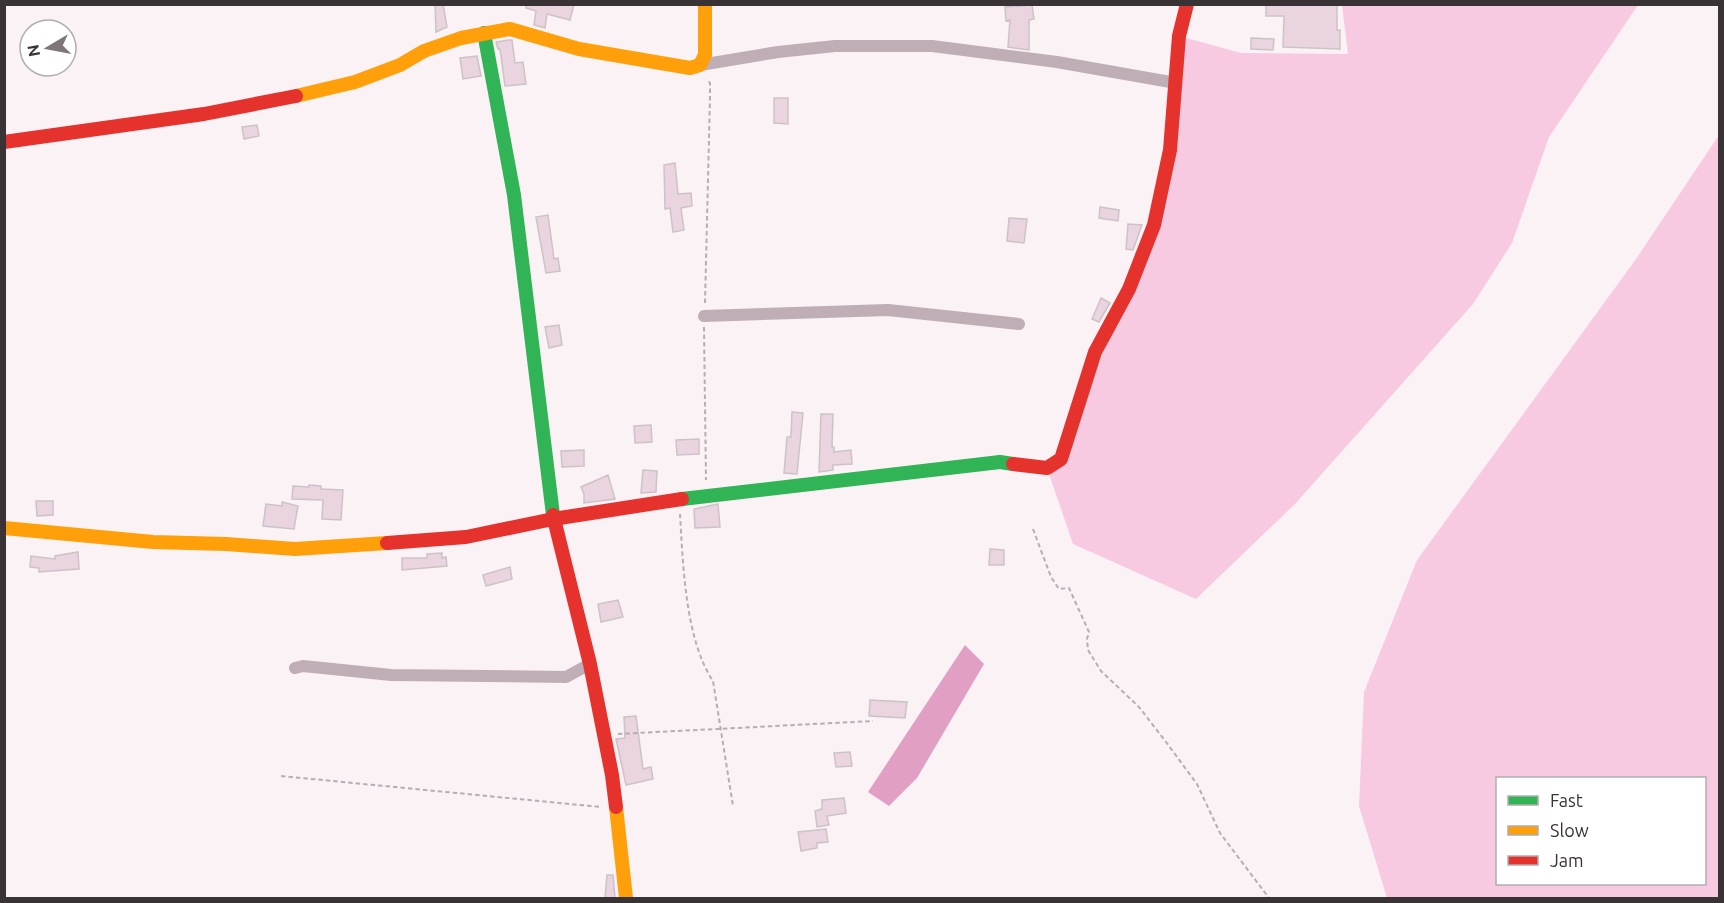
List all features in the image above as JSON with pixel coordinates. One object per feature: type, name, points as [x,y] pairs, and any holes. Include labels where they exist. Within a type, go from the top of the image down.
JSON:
[{"type":"street","points":[[700,65],[705,55],[705,4]]},
{"type":"street","points":[[4,528],[153,542],[295,549],[466,537],[553,519],[706,495],[1000,462],[1047,468],[1060,459],[1095,352],[1129,289],[1154,225],[1170,150],[1179,36],[1187,4]]},
{"type":"street","points":[[4,142],[204,114],[296,96],[355,82],[400,65],[424,51],[461,38],[510,29],[579,49],[690,68],[778,52],[835,46],[932,46],[1057,62],[1176,83]]},
{"type":"street","points":[[484,33],[514,195],[553,519],[590,664],[604,735],[616,807],[626,898]]},
{"type":"street","points":[[704,316],[888,310],[1019,324]]},
{"type":"street","points":[[295,668],[303,666],[391,675],[566,677],[590,664]]},
{"type":"path","points":[[700,65],[710,83],[704,316],[706,495]]},
{"type":"path","points":[[679,499],[684,577],[696,642],[705,669],[714,681],[733,806]]},
{"type":"path","points":[[1033,529],[1051,577],[1059,589],[1069,588],[1089,632],[1088,650],[1101,672],[1139,707],[1166,742],[1197,784],[1220,833],[1269,898]]},
{"type":"path","points":[[604,735],[873,721]]},
{"type":"path","points":[[281,776],[590,807],[616,807]]},
{"type":"shaded area","points":[[1342,5],[1638,5],[1549,137],[1512,243],[1473,304],[1295,504],[1196,599],[1073,544],[1047,468],[1061,458],[1154,225],[1179,36],[1241,53],[1348,54]]},
{"type":"shaded area","points":[[1719,135],[1719,898],[1387,898],[1359,806],[1364,692],[1417,560],[1636,259]]},
{"type":"shaded area","points":[[965,645],[984,664],[917,778],[889,806],[868,792]]},
{"type":"building","points":[[435,4],[443,4],[447,27],[436,32]]},
{"type":"building","points":[[526,4],[574,4],[570,20],[547,14],[545,28],[534,25],[536,11],[526,8]]},
{"type":"building","points":[[1266,4],[1337,4],[1340,49],[1283,47],[1284,16],[1266,16]]},
{"type":"building","points":[[1032,5],[1034,19],[1029,20],[1029,50],[1008,47],[1010,20],[1006,21],[1005,7]]},
{"type":"building","points":[[1251,38],[1274,39],[1273,50],[1251,49]]},
{"type":"building","points":[[512,40],[515,63],[523,62],[526,84],[505,86],[500,49],[496,42]]},
{"type":"building","points":[[477,56],[481,76],[463,79],[460,58]]},
{"type":"building","points":[[774,98],[788,98],[788,124],[774,123]]},
{"type":"building","points":[[257,125],[259,136],[244,139],[242,127]]},
{"type":"building","points":[[675,163],[678,194],[691,193],[692,206],[681,208],[684,230],[673,232],[670,208],[665,209],[664,165]]},
{"type":"building","points":[[1100,207],[1119,210],[1118,221],[1099,218]]},
{"type":"building","points":[[548,215],[554,259],[558,258],[560,271],[546,273],[536,217]]},
{"type":"building","points":[[1009,218],[1027,219],[1024,243],[1007,241]]},
{"type":"building","points":[[1128,224],[1142,225],[1133,250],[1126,249]]},
{"type":"building","points":[[1101,298],[1110,303],[1099,322],[1092,319]]},
{"type":"building","points":[[559,325],[562,345],[549,348],[545,327]]},
{"type":"building","points":[[792,412],[803,413],[797,474],[784,473],[787,437],[791,437]]},
{"type":"building","points":[[821,414],[833,414],[832,447],[834,447],[834,452],[851,450],[852,464],[833,465],[833,470],[819,472]]},
{"type":"building","points":[[651,425],[652,442],[635,443],[634,426]]},
{"type":"building","points":[[699,439],[699,454],[677,455],[676,440]]},
{"type":"building","points":[[584,450],[584,466],[562,467],[561,451]]},
{"type":"building","points":[[643,470],[657,471],[656,492],[641,493]]},
{"type":"building","points":[[608,475],[615,499],[584,503],[581,487]]},
{"type":"building","points":[[309,485],[321,486],[321,489],[343,490],[341,520],[322,519],[323,500],[292,499],[293,486],[309,487]]},
{"type":"building","points":[[36,501],[53,501],[53,515],[37,516]]},
{"type":"building","points":[[282,502],[298,506],[294,529],[263,526],[266,504],[282,506]]},
{"type":"building","points":[[718,504],[720,527],[695,528],[694,509]]},
{"type":"building","points":[[990,549],[1004,550],[1004,565],[989,565]]},
{"type":"building","points":[[78,552],[79,569],[39,572],[39,568],[30,567],[31,556],[55,559],[55,556]]},
{"type":"building","points":[[442,553],[442,558],[446,557],[447,566],[402,570],[402,558],[427,558],[427,554]]},
{"type":"building","points":[[510,567],[512,579],[486,586],[483,575]]},
{"type":"building","points":[[618,600],[623,617],[601,622],[598,604]]},
{"type":"building","points":[[870,700],[907,702],[905,718],[869,716]]},
{"type":"building","points":[[636,716],[643,769],[651,767],[653,779],[626,785],[616,739],[625,738],[624,717]]},
{"type":"building","points":[[850,752],[852,766],[836,767],[834,753]]},
{"type":"building","points":[[844,798],[846,813],[827,816],[829,825],[817,827],[815,811],[822,809],[822,800]]},
{"type":"building","points":[[826,829],[828,842],[817,843],[817,848],[801,851],[798,832]]},
{"type":"building","points":[[607,875],[613,875],[615,898],[605,898]]},
{"type":"traffic: fast","points":[[484,33],[514,195],[553,515]]},
{"type":"traffic: fast","points":[[682,499],[1000,462],[1013,464]]},
{"type":"traffic: slow","points":[[296,96],[355,82],[400,65],[424,51],[461,38],[510,29],[579,49],[690,68],[700,65],[705,55],[705,4]]},
{"type":"traffic: slow","points":[[4,528],[153,542],[295,549],[387,543]]},
{"type":"traffic: slow","points":[[616,807],[626,898]]},
{"type":"traffic: jam","points":[[1013,464],[1047,468],[1061,459],[1095,352],[1129,289],[1154,225],[1170,150],[1179,36],[1187,4]]},
{"type":"traffic: jam","points":[[4,142],[204,114],[296,96]]},
{"type":"traffic: jam","points":[[387,543],[466,537],[553,519],[682,499]]},
{"type":"traffic: jam","points":[[553,515],[590,664],[616,807]]}]
